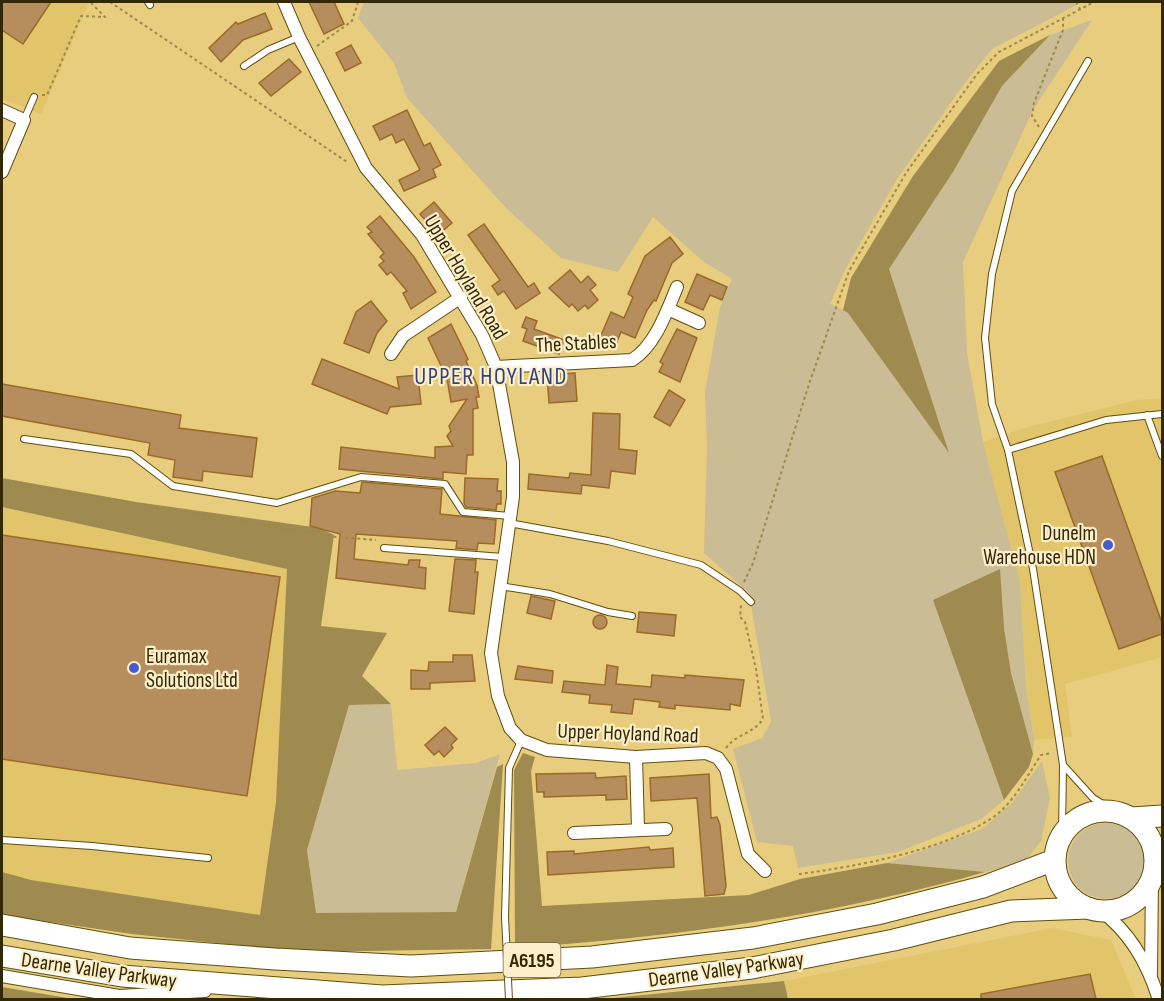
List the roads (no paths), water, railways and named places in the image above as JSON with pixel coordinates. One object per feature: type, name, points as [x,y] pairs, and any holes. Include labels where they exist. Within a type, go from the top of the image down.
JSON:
[{"type":"highway","points":[[1095,910],[1075,902],[1065,892],[1058,879],[1054,860],[1062,835],[1072,823],[1085,815],[1100,811],[1124,815],[1162,816]]},
{"type":"highway","points":[[1124,815],[1149,836],[1157,866]]},
{"type":"highway","name":"Dearne Valley Parkway","points":[[2,925],[130,948],[275,959],[411,966],[592,957],[753,938],[877,914],[993,884],[1054,860]]},
{"type":"highway","name":"A6195","points":[[1095,910],[1117,910],[1132,904],[1144,893],[1157,866]]},
{"type":"highway","name":"Dearne Valley Parkway","points":[[2,956],[122,976],[382,996],[582,988],[752,968],[894,940],[1011,911],[1095,910]]},
{"type":"street","name":"Upper Hoyland Road","points":[[284,2],[299,37],[366,168],[422,235],[482,334],[496,368],[513,462],[509,520],[491,653],[498,696],[510,728],[521,740],[547,750],[636,757],[706,753],[718,758],[726,769],[748,854],[765,871]]},
{"type":"street","points":[[2,110],[24,120],[2,172]]},
{"type":"street","name":"The Stables","points":[[496,368],[632,360],[641,354],[668,309],[677,287]]},
{"type":"street","points":[[391,354],[404,336],[461,297]]},
{"type":"street","points":[[668,309],[699,323]]},
{"type":"street","points":[[636,757],[638,828]]},
{"type":"street","points":[[574,833],[666,828]]},
{"type":"street","points":[[1151,976],[1157,866]]},
{"type":"street","points":[[1095,910],[1120,925],[1151,976],[1159,999]]},
{"type":"street","points":[[2,976],[119,996],[258,988]]},
{"type":"lane","points":[[244,66],[268,50],[299,37]]},
{"type":"lane","points":[[1062,835],[1063,765],[1034,569],[1008,450],[992,404],[985,338],[992,274],[1012,191],[1043,134],[1088,62]]},
{"type":"lane","points":[[24,120],[34,97]]},
{"type":"lane","points":[[1008,450],[1106,420],[1162,414]]},
{"type":"lane","points":[[1147,415],[1162,456]]},
{"type":"lane","points":[[24,439],[131,454],[173,486],[277,503],[362,477],[446,484],[463,512],[608,541],[700,565],[740,591],[751,602]]},
{"type":"lane","points":[[384,548],[503,557]]},
{"type":"lane","points":[[499,585],[550,594],[608,612],[632,616]]},
{"type":"lane","points":[[509,999],[505,916],[509,768],[521,740]]},
{"type":"lane","points":[[1063,765],[1094,798],[1124,815]]},
{"type":"lane","points":[[2,840],[92,846],[208,858]]},
{"type":"place","name":"Dunelm Warehouse HDN","points":[[1108,545]]},
{"type":"place","name":"Euramax Solutions Ltd","points":[[134,668]]},
{"type":"district","name":"UPPER HOYLAND","points":[[491,376]]}]
